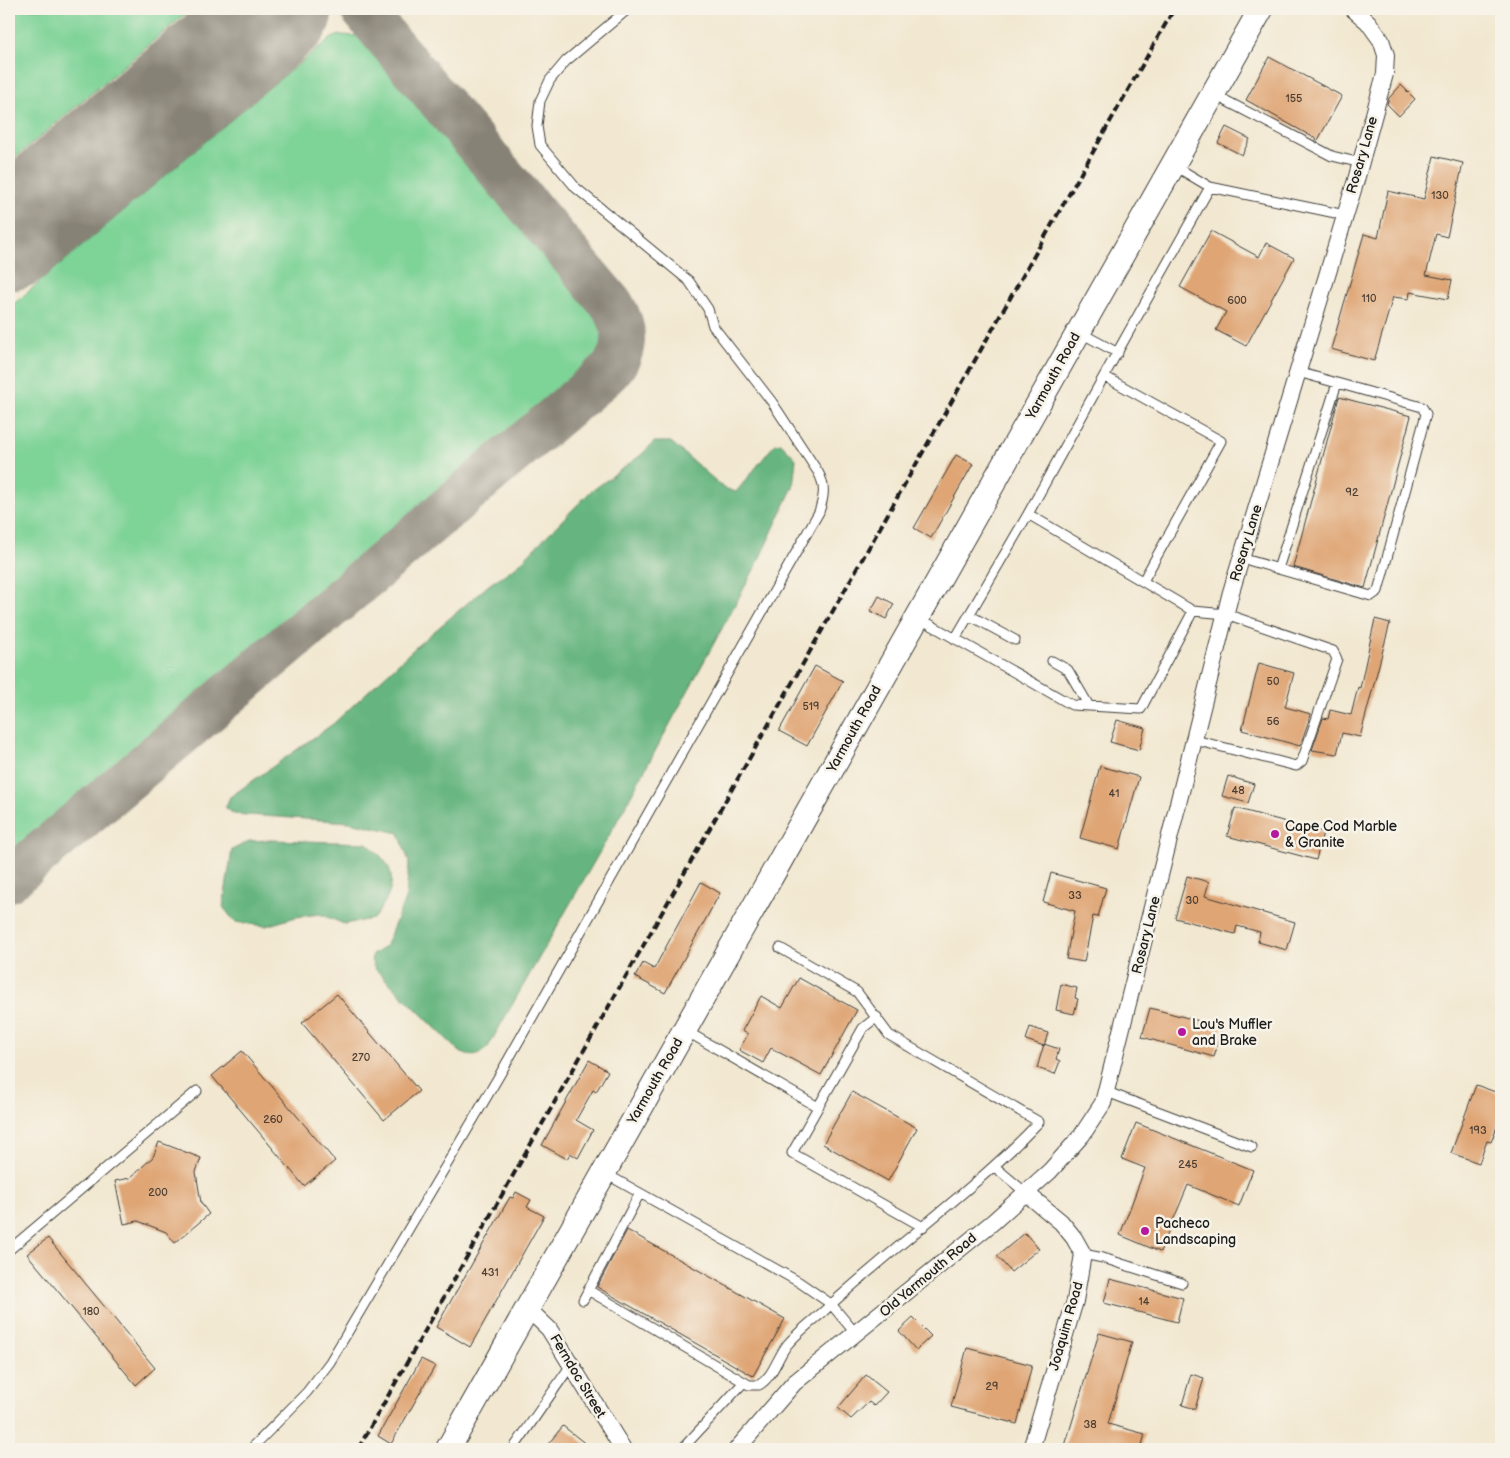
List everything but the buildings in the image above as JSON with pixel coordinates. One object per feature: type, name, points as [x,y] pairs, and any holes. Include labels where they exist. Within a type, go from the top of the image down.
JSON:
[{"type":"main road","name":"Yarmouth Road","points":[[448,1449],[1261,9]]},
{"type":"street","name":"Rosary Lane","points":[[1107,1092],[1226,614],[1385,74],[1386,55],[1381,40],[1368,22],[1353,9]]},
{"type":"street","name":"Old Yarmouth Road","points":[[737,1449],[794,1383],[1026,1193],[1082,1135],[1100,1110],[1107,1092]]},
{"type":"street","points":[[1026,1193],[1061,1222],[1074,1238],[1083,1254]]},
{"type":"street","name":"Joaquim Road","points":[[1031,1449],[1075,1300],[1083,1254]]},
{"type":"street","name":"Ferndoc Street","points":[[527,1308],[549,1329],[623,1449]]},
{"type":"lane","points":[[251,1449],[308,1392],[330,1362],[504,1068],[819,512],[823,500],[823,481],[818,472],[772,402],[713,326],[708,309],[689,281],[576,188],[540,145],[537,126],[540,101],[550,80],[566,61],[628,9]]},
{"type":"lane","points":[[1212,94],[1332,156],[1360,163]]},
{"type":"lane","points":[[1172,165],[1210,187],[1345,215]]},
{"type":"lane","points":[[955,639],[1028,514],[1210,187]]},
{"type":"lane","points":[[1078,332],[1118,353]]},
{"type":"lane","points":[[1242,558],[1371,596],[1378,591],[1426,414],[1422,407],[1298,372]]},
{"type":"lane","points":[[1104,376],[1221,441],[1143,581]]},
{"type":"lane","points":[[1278,569],[1337,383]]},
{"type":"lane","points":[[1028,514],[1193,611],[1226,614],[1333,651],[1337,659],[1302,761],[1296,766],[1196,740]]},
{"type":"lane","points":[[917,617],[1072,705],[1141,708],[1193,611]]},
{"type":"lane","points":[[969,615],[1015,640]]},
{"type":"lane","points":[[1052,661],[1068,670],[1089,706]]},
{"type":"lane","points":[[588,1290],[744,1382],[753,1386],[764,1382],[787,1345],[831,1304],[995,1167],[1039,1122],[888,1035],[877,1017],[857,992],[780,948]]},
{"type":"lane","points":[[877,1017],[863,1028],[792,1153],[923,1227]]},
{"type":"lane","points":[[684,1030],[818,1107]]},
{"type":"lane","points":[[9,1250],[197,1091]]},
{"type":"lane","points":[[1107,1092],[1252,1146]]},
{"type":"lane","points":[[995,1167],[1026,1193]]},
{"type":"lane","points":[[603,1173],[799,1282],[831,1304],[856,1334]]},
{"type":"lane","points":[[583,1300],[640,1193]]},
{"type":"lane","points":[[1083,1254],[1104,1258],[1182,1283]]},
{"type":"lane","points":[[513,1449],[571,1365]]},
{"type":"lane","points":[[682,1449],[744,1382]]},
{"type":"green space","points":[[9,9],[191,9],[9,163]]},
{"type":"green space","points":[[340,35],[357,36],[369,42],[602,315],[608,334],[606,348],[598,361],[585,375],[382,544],[9,861],[9,308],[270,87],[332,38]]},
{"type":"green space","points":[[654,442],[671,442],[724,488],[736,492],[775,444],[781,443],[796,459],[793,487],[756,566],[610,834],[488,1047],[478,1055],[468,1055],[460,1052],[375,969],[371,960],[373,954],[385,947],[406,897],[409,862],[399,833],[350,822],[234,814],[225,808],[230,797],[333,724],[418,645],[490,584],[517,566],[589,493],[641,455]]},
{"type":"green space","points":[[249,841],[367,843],[384,860],[391,873],[391,887],[385,901],[373,919],[344,924],[320,914],[296,917],[266,926],[235,922],[223,907],[232,850]]},
{"type":"taxiway","points":[[9,880],[605,375],[618,359],[623,342],[623,333],[618,315],[613,306],[362,9]]},
{"type":"runway","points":[[9,236],[278,9]]},
{"type":"railway","points":[[358,1449],[1174,9]]},
{"type":"place","name":"Cape Cod Marble & Granite","points":[[1275,834]]},
{"type":"place","name":"Lou's Muffler and Brake","points":[[1182,1032]]},
{"type":"place","name":"Pacheco Landscaping","points":[[1145,1231]]}]
